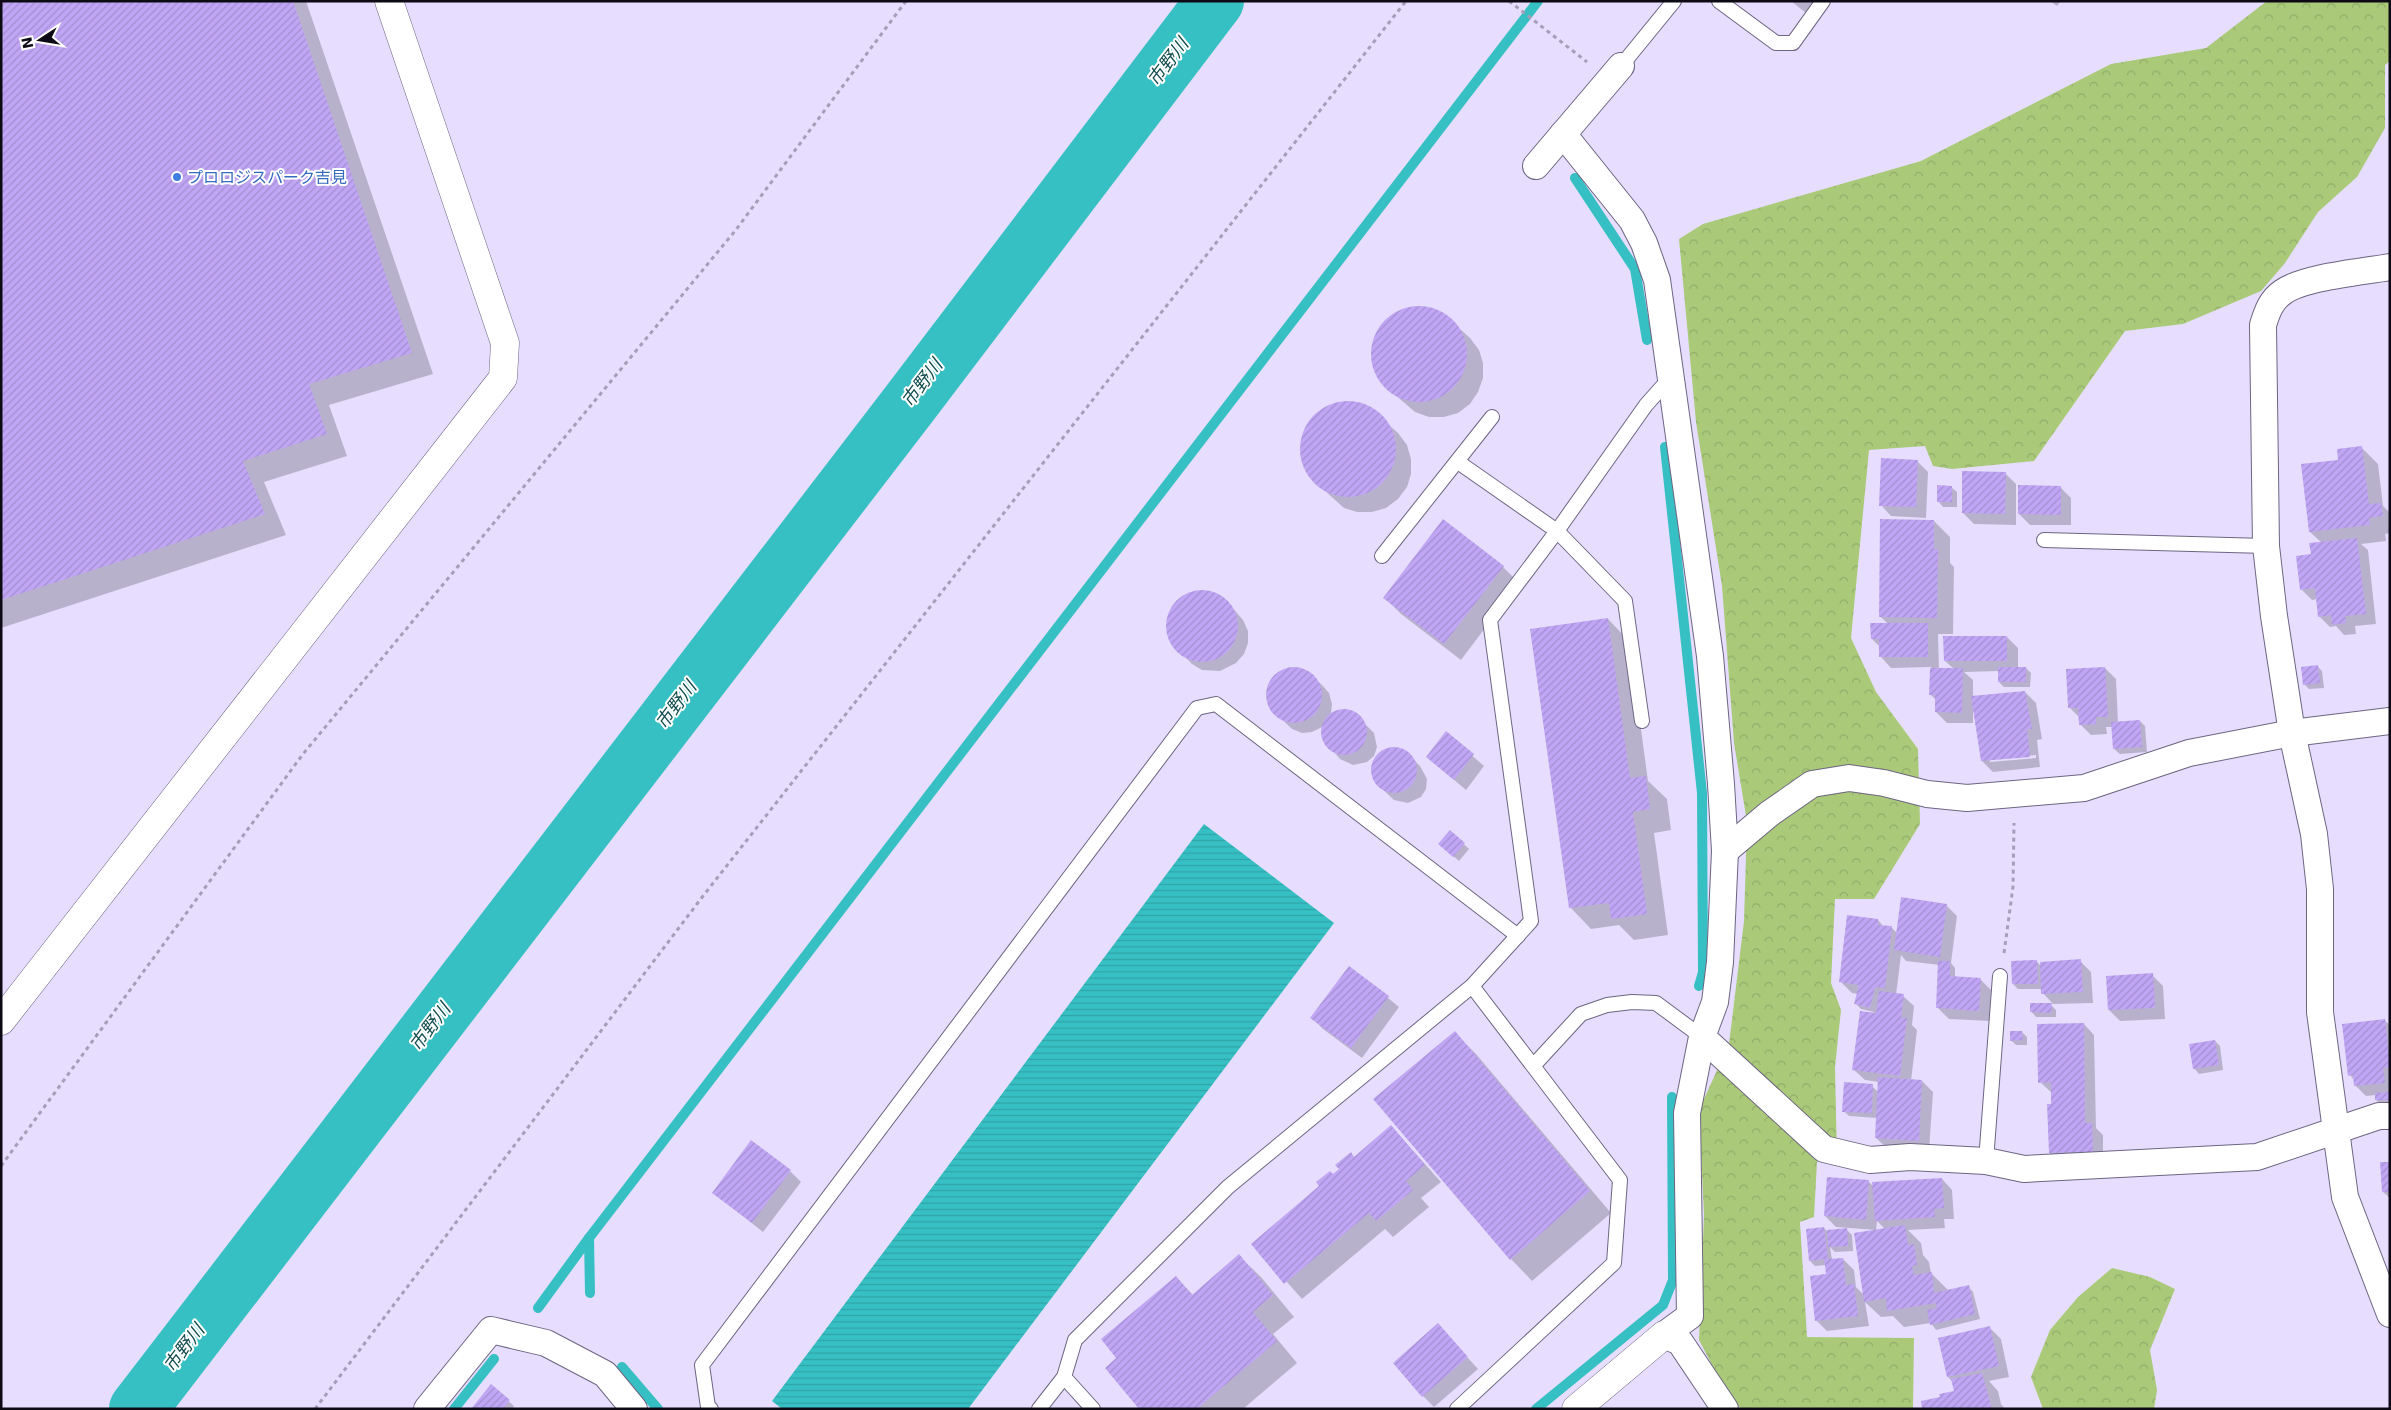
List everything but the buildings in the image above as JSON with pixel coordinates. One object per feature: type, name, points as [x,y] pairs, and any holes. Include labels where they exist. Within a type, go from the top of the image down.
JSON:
[{"type":"street","points":[[1,1021],[503,378],[505,342],[389,1]]},
{"type":"street","points":[[1536,166],[1615,73]]},
{"type":"street","points":[[1563,134],[1632,220],[1644,243],[1657,280],[1710,656],[1725,851],[1720,962],[1715,1002],[1702,1037],[1686,1113],[1690,1316],[1664,1335],[1576,1409]]},
{"type":"street","points":[[2390,266],[2302,284],[2283,292],[2267,311],[2263,325],[2266,546],[2274,616],[2292,733],[2314,834],[2319,880],[2320,1012],[2338,1130],[2345,1197],[2390,1314]]},
{"type":"street","points":[[1725,851],[1769,814],[1812,784],[1849,778],[1884,783],[1928,794],[1967,798],[2084,788],[2189,753],[2292,733],[2390,721]]},
{"type":"street","points":[[1702,1037],[1824,1149],[1870,1160],[1910,1157],[1986,1161],[2024,1169],[2256,1157],[2379,1116],[2390,1116]]},
{"type":"street","points":[[427,1409],[492,1330],[546,1343],[605,1374],[634,1409]]},
{"type":"street","points":[[1664,1335],[1680,1342],[1725,1409]]},
{"type":"lane","points":[[1615,73],[1674,1]]},
{"type":"lane","points":[[1719,1],[1776,43],[1793,43],[1823,1]]},
{"type":"lane","points":[[1039,1409],[1064,1377],[1075,1340],[1228,1187],[1472,986],[1531,921],[1490,620],[1557,531],[1646,405],[1671,377]]},
{"type":"lane","points":[[1382,556],[1492,417]]},
{"type":"lane","points":[[1458,462],[1557,531],[1625,600],[1642,721]]},
{"type":"lane","points":[[2044,540],[2266,546]]},
{"type":"lane","points":[[711,1409],[708,1407],[702,1365],[1197,708],[1216,704],[1518,936]]},
{"type":"lane","points":[[1986,1161],[2000,976]]},
{"type":"lane","points":[[1457,1409],[1614,1263],[1620,1180],[1472,986]]},
{"type":"lane","points":[[1534,1065],[1580,1014],[1607,1005],[1632,1002],[1656,1003],[1702,1037]]},
{"type":"lane","points":[[1064,1377],[1093,1409]]},
{"type":"path","points":[[1,1166],[302,754],[735,231],[906,1]]},
{"type":"path","points":[[315,1409],[703,896],[1406,1]]},
{"type":"path","points":[[1509,1],[1544,29],[1615,73]]},
{"type":"path","points":[[2000,976],[2013,888],[2014,795]]},
{"type":"green space","points":[[2267,1],[2390,1],[2390,61],[2385,65],[2385,128],[2357,177],[2318,212],[2285,263],[2261,291],[2183,324],[2125,331],[2034,461],[1952,469],[1933,466],[1925,446],[1869,450],[1851,638],[1876,692],[1918,749],[1920,824],[1874,899],[1835,899],[1831,983],[1841,1010],[1835,1067],[1837,1160],[1817,1162],[1814,1217],[1800,1222],[1807,1337],[1914,1338],[1913,1409],[1741,1409],[1721,1382],[1699,1340],[1704,1215],[1699,1110],[1729,1044],[1744,921],[1747,822],[1734,743],[1722,586],[1696,422],[1679,239],[1703,224],[1921,161],[2111,64],[2206,48]]},
{"type":"green space","points":[[2112,1268],[2150,1277],[2175,1289],[2150,1350],[2157,1390],[2154,1409],[2043,1409],[2031,1377],[2050,1330],[2078,1297]]},
{"type":"shaded area","points":[[1204,824],[1334,923],[968,1409],[782,1409],[772,1401]]},
{"type":"waterway","name":"市野川","points":[[138,1409],[910,403],[1215,1]]},
{"type":"waterway","points":[[538,1308],[589,1238],[1538,1]]},
{"type":"waterway","points":[[1575,178],[1635,269],[1647,340]]},
{"type":"waterway","points":[[1665,447],[1702,793],[1703,972],[1699,986]]},
{"type":"waterway","points":[[1536,1409],[1663,1305],[1673,1280],[1672,1097]]},
{"type":"waterway","points":[[589,1238],[590,1293]]},
{"type":"waterway","points":[[454,1409],[494,1359]]},
{"type":"waterway","points":[[622,1367],[658,1409]]},
{"type":"place","name":"プロロジスパーク吉見","points":[[177,177]]}]
